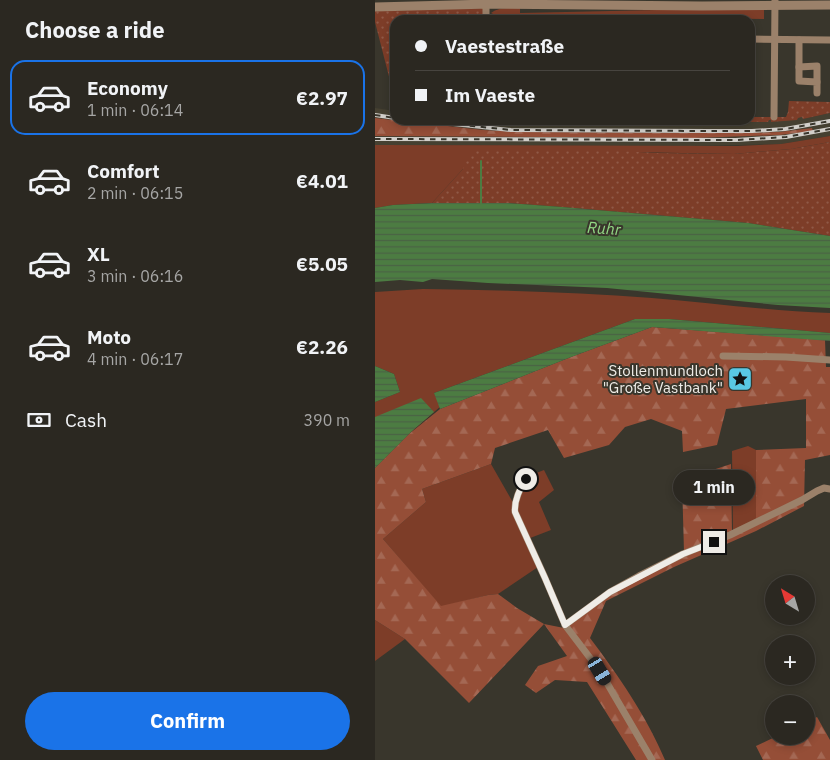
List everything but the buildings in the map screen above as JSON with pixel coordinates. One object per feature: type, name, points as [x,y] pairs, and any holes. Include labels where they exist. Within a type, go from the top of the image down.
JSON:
[{"type":"street","points":[[486,2],[487,15]]},
{"type":"street","points":[[375,7],[486,2],[702,6],[775,2],[830,5]]},
{"type":"street","points":[[774,117],[775,2]]},
{"type":"street","points":[[755,39],[830,40]]},
{"type":"street","points":[[799,40],[799,81],[817,82]]},
{"type":"street","points":[[799,67],[817,66],[817,93]]},
{"type":"street","points":[[723,356],[830,360]]},
{"type":"street","points":[[526,479],[514,506],[515,512],[565,625],[600,671],[652,760]]},
{"type":"street","points":[[565,625],[610,592],[683,554],[729,535],[817,491],[824,488],[830,489]]},
{"type":"shaded area","points":[[483,8],[484,15],[390,15],[390,80],[375,22],[375,11]]},
{"type":"shaded area","points":[[509,8],[520,8],[520,13],[764,9],[764,19],[755,19],[755,15],[494,15],[491,13]]},
{"type":"shaded area","points":[[789,101],[830,102],[830,113],[803,119],[802,117],[797,120],[771,122],[769,120],[768,122],[755,122],[755,117],[786,117]]},
{"type":"shaded area","points":[[375,108],[390,110],[390,120],[375,118]]},
{"type":"shaded area","points":[[830,113],[830,136],[781,144],[693,146],[375,145],[375,136],[694,138],[780,135],[813,131],[812,128],[779,132],[741,133],[520,132],[441,125],[755,125],[755,120],[803,117],[803,119]]},
{"type":"shaded area","points":[[830,136],[830,142],[791,149],[734,154],[576,151],[463,169],[432,203],[375,208],[375,145],[737,146],[781,144]]},
{"type":"shaded area","points":[[830,142],[830,236],[748,223],[562,207],[508,203],[432,203],[463,169],[471,151],[601,150],[734,154],[791,149]]},
{"type":"shaded area","points":[[423,289],[595,294],[785,311],[830,313],[830,333],[669,319],[635,319],[434,393],[441,406],[412,431],[375,468],[375,402],[400,392],[394,374],[375,366],[375,292]]},
{"type":"shaded area","points":[[748,446],[756,450],[756,520],[733,532],[732,451]]},
{"type":"shaded area","points":[[491,464],[515,506],[521,490],[531,475],[544,470],[554,490],[539,502],[551,530],[525,540],[538,567],[498,594],[441,607],[383,539],[426,502],[422,489]]},
{"type":"shaded area","points":[[375,620],[405,639],[375,661]]},
{"type":"green space","points":[[375,118],[390,120],[390,125],[439,125],[520,132],[741,133],[779,132],[812,128],[813,131],[780,135],[694,138],[375,136]]},
{"type":"green space","points":[[652,327],[825,340],[826,367],[830,367],[830,455],[805,460],[804,506],[756,531],[674,567],[606,601],[590,638],[631,697],[650,728],[665,760],[636,760],[587,682],[555,680],[536,693],[525,685],[538,666],[567,656],[544,624],[469,703],[405,639],[375,620],[375,468],[409,434],[440,409]],"holes":[[[806,399],[806,448],[756,450],[756,520],[602,598],[564,628],[544,624],[498,594],[441,606],[383,539],[426,502],[422,489],[491,464],[495,448],[548,430],[564,458],[609,445],[625,427],[651,419],[682,431],[683,452],[717,445],[726,409]]]},
{"type":"green space","points":[[731,464],[732,534],[684,552],[682,480]]},
{"type":"green space","points":[[817,717],[830,740],[830,760],[763,760],[756,746],[765,742],[765,745],[815,745],[815,718]]},
{"type":"water","name":"Ruhr","points":[[432,203],[508,203],[562,207],[748,223],[830,236],[830,308],[778,305],[607,288],[432,279],[423,282],[400,280],[375,282],[375,208]]},
{"type":"water","points":[[635,319],[669,319],[830,333],[830,341],[652,327],[440,409],[434,393]]},
{"type":"water","points":[[375,366],[394,374],[400,392],[375,402]]},
{"type":"water","points":[[421,398],[434,412],[375,468],[375,417]]},
{"type":"waterway","points":[[481,161],[481,203]]},
{"type":"railway","points":[[375,115],[390,117]]},
{"type":"railway","points":[[463,125],[511,130],[752,131],[785,129],[830,121]]},
{"type":"railway","points":[[375,139],[736,140],[786,137],[830,129]]},
{"type":"place","name":"Stollenmundloch \"Große Vastbank\"","points":[[740,379]]},
{"type":"route","points":[[526,479],[514,506],[515,512],[565,625],[610,592],[683,554],[714,542]]}]
